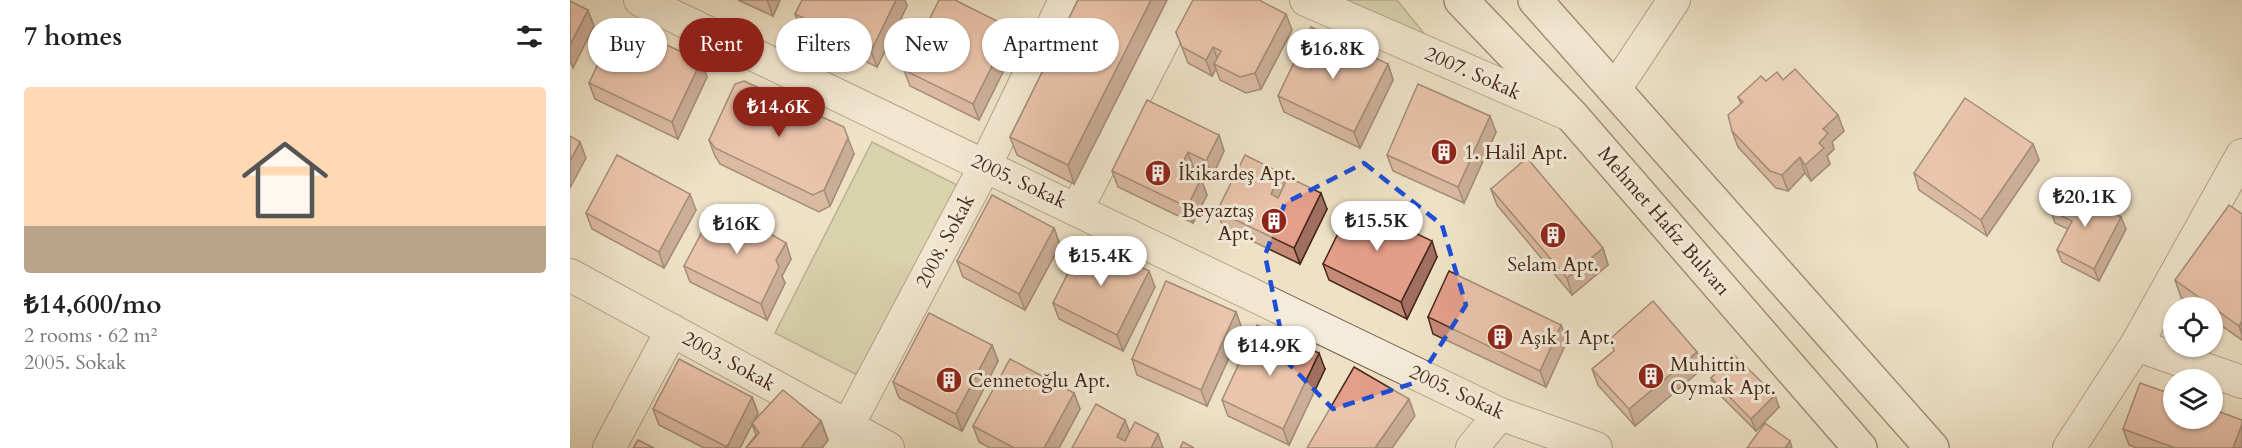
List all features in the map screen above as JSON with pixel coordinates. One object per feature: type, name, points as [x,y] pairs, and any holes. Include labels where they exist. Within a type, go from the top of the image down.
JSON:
[{"type":"main road","name":"Mehmet Hafız Bulvarı","points":[[1461,0],[1573,117],[1860,448]]},
{"type":"main road","points":[[1535,0],[1932,448]]},
{"type":"street","name":"2005. Sokak","points":[[640,0],[1500,414],[1596,448]]},
{"type":"street","name":"2008. Sokak","points":[[842,437],[985,166],[1065,0]]},
{"type":"street","points":[[1077,209],[1184,0]]},
{"type":"street","name":"2007. Sokak","points":[[1306,0],[1573,117]]},
{"type":"street","points":[[1614,89],[1674,0]]},
{"type":"street","points":[[2069,448],[2136,345],[2239,167]]},
{"type":"street","name":"2003. Sokak","points":[[570,275],[672,330],[842,437],[888,448]]},
{"type":"street","points":[[609,448],[672,330]]},
{"type":"street","points":[[2136,345],[2242,382]]},
{"type":"street","points":[[1472,448],[1500,414]]},
{"type":"highlighted area","points":[[1364,163],[1442,225],[1466,305],[1417,382],[1333,409],[1287,362],[1265,255],[1285,203]]},
{"type":"green space","points":[[1343,0],[1397,0],[1435,47]]},
{"type":"green space","points":[[872,142],[959,186],[861,377],[775,333]]},
{"type":"building","points":[[802,0],[896,0],[887,18],[884,18],[884,24],[872,49],[872,18],[803,18],[795,14]]},
{"type":"building","points":[[939,0],[955,0],[991,18],[982,18],[982,72],[989,72],[973,104],[908,72],[970,72],[970,18],[930,18]]},
{"type":"building","points":[[1078,0],[1151,0],[1119,64],[1119,18],[1069,18]]},
{"type":"building","points":[[1193,0],[1259,0],[1286,14],[1255,73],[1240,77],[1214,64],[1221,51],[1213,47],[1206,60],[1182,47],[1176,32]]},
{"type":"building","points":[[570,1],[588,10],[570,45]]},
{"type":"building","points":[[1311,27],[1388,64],[1354,132],[1278,96]]},
{"type":"building","points":[[667,45],[679,51],[679,72],[696,72],[672,122],[589,83],[594,72],[667,72]]},
{"type":"building","points":[[1795,69],[1838,115],[1823,129],[1828,133],[1819,143],[1824,148],[1805,165],[1800,157],[1782,175],[1770,171],[1732,131],[1728,115],[1743,102],[1738,97],[1761,76],[1766,81],[1777,72],[1783,80]]},
{"type":"building","points":[[1042,72],[1115,72],[1068,165],[1010,137]]},
{"type":"building","points":[[744,81],[844,127],[848,138],[824,190],[813,195],[715,148],[709,140],[735,84]]},
{"type":"building","name":"1. Halil Apt.","points":[[1418,84],[1490,116],[1458,187],[1387,155]]},
{"type":"building","points":[[1965,98],[2033,144],[1981,220],[1914,173]]},
{"type":"building","name":"İkikardeş Apt.","points":[[1147,100],[1219,135],[1206,161],[1188,152],[1180,169],[1201,179],[1187,207],[1112,171]]},
{"type":"building","points":[[570,136],[580,142],[570,161]]},
{"type":"building","points":[[617,155],[690,194],[659,252],[586,213]]},
{"type":"building","name":"Beyaztaş Apt.","points":[[1245,155],[1281,173],[1271,194],[1278,198],[1288,177],[1321,193],[1294,248],[1217,211]]},
{"type":"building","name":"Selam Apt.","points":[[1527,158],[1603,248],[1567,278],[1491,189]]},
{"type":"building","points":[[2063,187],[2121,217],[2094,269],[2057,250],[2072,221],[2051,211]]},
{"type":"building","points":[[992,195],[1054,228],[1019,294],[957,261]]},
{"type":"building","points":[[1353,203],[1432,241],[1401,302],[1323,264]]},
{"type":"building","points":[[2229,205],[2242,214],[2242,321],[2239,326],[2223,314],[2223,297],[2199,297],[2175,280]]},
{"type":"building","points":[[723,206],[786,243],[776,260],[779,267],[761,304],[684,266],[703,230],[711,227]]},
{"type":"building","points":[[1085,239],[1149,271],[1117,335],[1053,303]]},
{"type":"building","name":"Aşık 1 Apt.","points":[[1449,271],[1561,325],[1540,371],[1428,317]]},
{"type":"building","points":[[1166,281],[1236,312],[1201,390],[1132,359]]},
{"type":"building","name":"Muhittin Oymak Apt.","points":[[1653,301],[1697,352],[1629,409],[1592,369],[1614,351],[1611,338]]},
{"type":"building","name":"Cennetoğlu Apt.","points":[[929,313],[992,345],[956,414],[893,382]]},
{"type":"building","points":[[1257,325],[1319,353],[1283,429],[1222,400]]},
{"type":"building","points":[[1734,355],[1775,395],[1751,419],[1711,378]]},
{"type":"building","points":[[679,359],[752,397],[727,447],[653,409]]},
{"type":"building","points":[[1010,359],[1074,393],[1044,448],[1014,448],[973,426]]},
{"type":"building","points":[[1354,367],[1409,399],[1375,448],[1307,448]]},
{"type":"building","points":[[2140,383],[2163,391],[2163,429],[2223,429],[2223,413],[2242,420],[2233,448],[2175,448],[2123,429]]},
{"type":"building","points":[[783,390],[821,421],[801,448],[746,448],[759,433],[752,423]]},
{"type":"building","points":[[1096,404],[1125,420],[1117,437],[1125,441],[1135,422],[1158,434],[1151,448],[1072,448]]},
{"type":"building","points":[[1765,423],[1790,441],[1785,448],[1747,448]]},
{"type":"building","points":[[638,440],[654,448],[633,448]]},
{"type":"building","points":[[1183,442],[1194,448],[1180,448]]},
{"type":"place","name":"1. Halil Apt.","points":[[1444,152]]},
{"type":"place","name":"İkikardeş Apt.","points":[[1158,173]]},
{"type":"place","name":"Beyaztaş Apt.","points":[[1274,221]]},
{"type":"place","name":"Selam Apt.","points":[[1553,235]]},
{"type":"place","name":"Aşık 1 Apt.","points":[[1500,337]]},
{"type":"place","name":"Muhittin Oymak Apt.","points":[[1651,376]]},
{"type":"place","name":"Cennetoğlu Apt.","points":[[949,380]]}]
